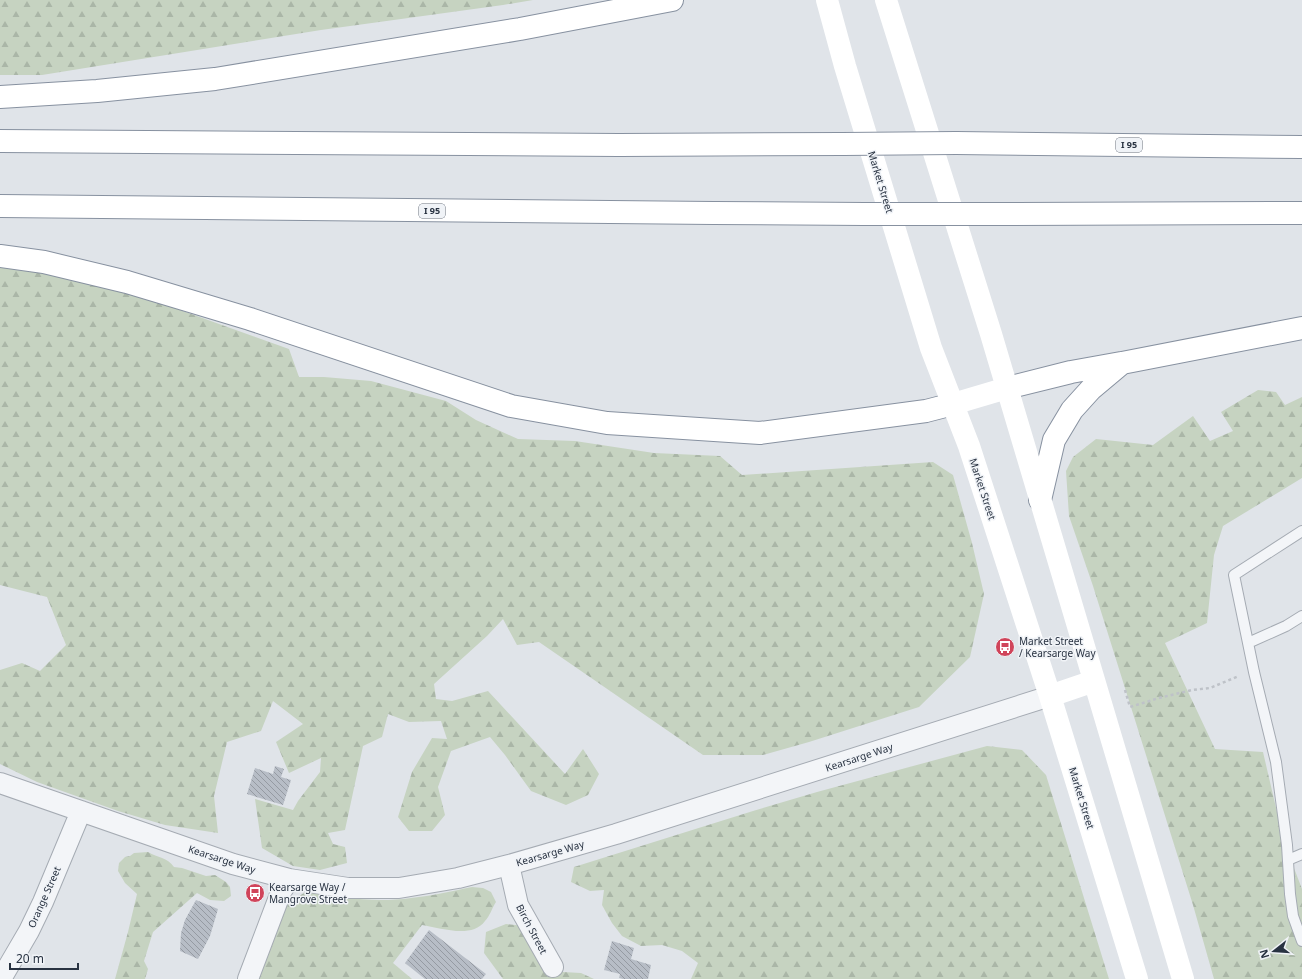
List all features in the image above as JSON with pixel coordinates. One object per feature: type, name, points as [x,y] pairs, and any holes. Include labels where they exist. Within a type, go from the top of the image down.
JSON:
[{"type":"main road","points":[[0,97],[97,91],[215,78],[520,28],[672,0]]},
{"type":"main road","name":"Market Street","points":[[826,0],[929,340],[969,446],[1050,696],[1136,979]]},
{"type":"main road","points":[[886,0],[986,318],[1183,979]]},
{"type":"main road","name":"I 95","points":[[0,141],[611,145],[956,143],[1302,147]]},
{"type":"main road","name":"I 95","points":[[0,206],[865,214],[1302,213]]},
{"type":"main road","points":[[0,256],[44,262],[127,282],[250,319],[511,406],[607,423],[760,433],[926,411],[1071,372],[1302,328]]},
{"type":"main road","points":[[1040,500],[1054,440],[1072,410],[1091,389],[1122,363]]},
{"type":"main road","name":"Kearsarge Way","points":[[1050,696],[1094,681]]},
{"type":"street","name":"Kearsarge Way","points":[[0,783],[233,864],[289,879],[348,888],[399,888],[458,878],[623,832],[1050,696]]},
{"type":"street","name":"Orange Street","points":[[1,979],[29,931],[43,902],[81,811]]},
{"type":"street","name":"Birch Street","points":[[509,865],[518,904],[553,967]]},
{"type":"street","points":[[248,979],[281,892],[289,879]]},
{"type":"lane","points":[[1302,531],[1234,575],[1254,672],[1276,762],[1287,845],[1293,916],[1302,941]]},
{"type":"lane","points":[[1248,643],[1286,626],[1302,616]]},
{"type":"lane","points":[[1288,860],[1302,854]]},
{"type":"path","points":[[1125,690],[1130,707],[1159,698],[1210,688],[1254,672]]},
{"type":"green space","points":[[0,0],[533,0],[321,30],[42,75],[0,75]]},
{"type":"green space","points":[[0,266],[24,266],[130,292],[289,349],[299,377],[324,377],[371,381],[446,401],[476,420],[518,439],[575,441],[654,453],[720,456],[742,475],[933,462],[953,475],[972,543],[984,594],[970,657],[919,707],[763,755],[703,755],[539,642],[517,645],[503,619],[487,636],[434,684],[436,699],[452,701],[488,691],[565,774],[583,749],[599,774],[588,795],[566,805],[531,791],[490,737],[451,751],[438,787],[445,815],[432,831],[409,831],[398,817],[412,772],[432,738],[447,739],[441,721],[409,722],[388,714],[382,737],[363,746],[345,830],[328,833],[333,844],[345,847],[347,863],[320,870],[293,866],[262,848],[255,799],[293,810],[320,772],[321,758],[289,773],[276,742],[303,724],[273,701],[261,731],[227,742],[214,796],[218,833],[165,825],[118,811],[37,782],[0,764],[0,670],[22,663],[40,671],[66,645],[47,597],[0,585]]},
{"type":"green space","points":[[1258,390],[1276,392],[1285,405],[1302,397],[1302,478],[1223,526],[1214,555],[1207,623],[1165,643],[1215,749],[1263,752],[1284,842],[1302,889],[1302,979],[1214,979],[1193,905],[1093,586],[1069,516],[1066,471],[1073,457],[1096,439],[1153,445],[1193,416],[1210,441],[1233,431],[1221,412]]},
{"type":"green space","points":[[987,746],[1022,750],[1046,775],[1109,979],[691,979],[698,963],[682,951],[662,945],[641,946],[622,936],[612,923],[602,905],[604,890],[590,891],[571,882],[574,867],[817,792]]},
{"type":"green space","points":[[148,852],[165,859],[174,867],[182,868],[206,876],[215,875],[226,882],[230,887],[231,896],[224,901],[210,900],[197,893],[153,932],[144,961],[148,969],[145,979],[115,979],[137,894],[125,883],[118,871],[119,863],[125,857],[134,853]]},
{"type":"green space","points":[[472,887],[483,888],[491,892],[496,902],[488,917],[479,926],[472,930],[464,931],[447,930],[422,925],[393,963],[412,979],[258,979],[282,907],[307,891],[346,898],[385,900],[427,896]]},
{"type":"green space","points":[[506,924],[525,926],[543,941],[563,972],[581,973],[594,979],[503,979],[484,953],[486,932]]},
{"type":"building","points":[[275,766],[284,769],[281,777],[291,780],[283,805],[247,794],[255,768],[273,774]]},
{"type":"building","points":[[196,900],[218,909],[210,936],[198,959],[180,951],[181,933],[185,920]]},
{"type":"building","points":[[429,930],[486,974],[482,979],[425,979],[405,963]]},
{"type":"building","points":[[612,941],[634,948],[631,959],[651,965],[648,979],[623,979],[619,978],[620,974],[604,970]]},
{"type":"place","name":"Market Street / Kearsarge Way","points":[[1005,647]]},
{"type":"place","name":"Kearsarge Way / Mangrove Street","points":[[255,893]]}]
